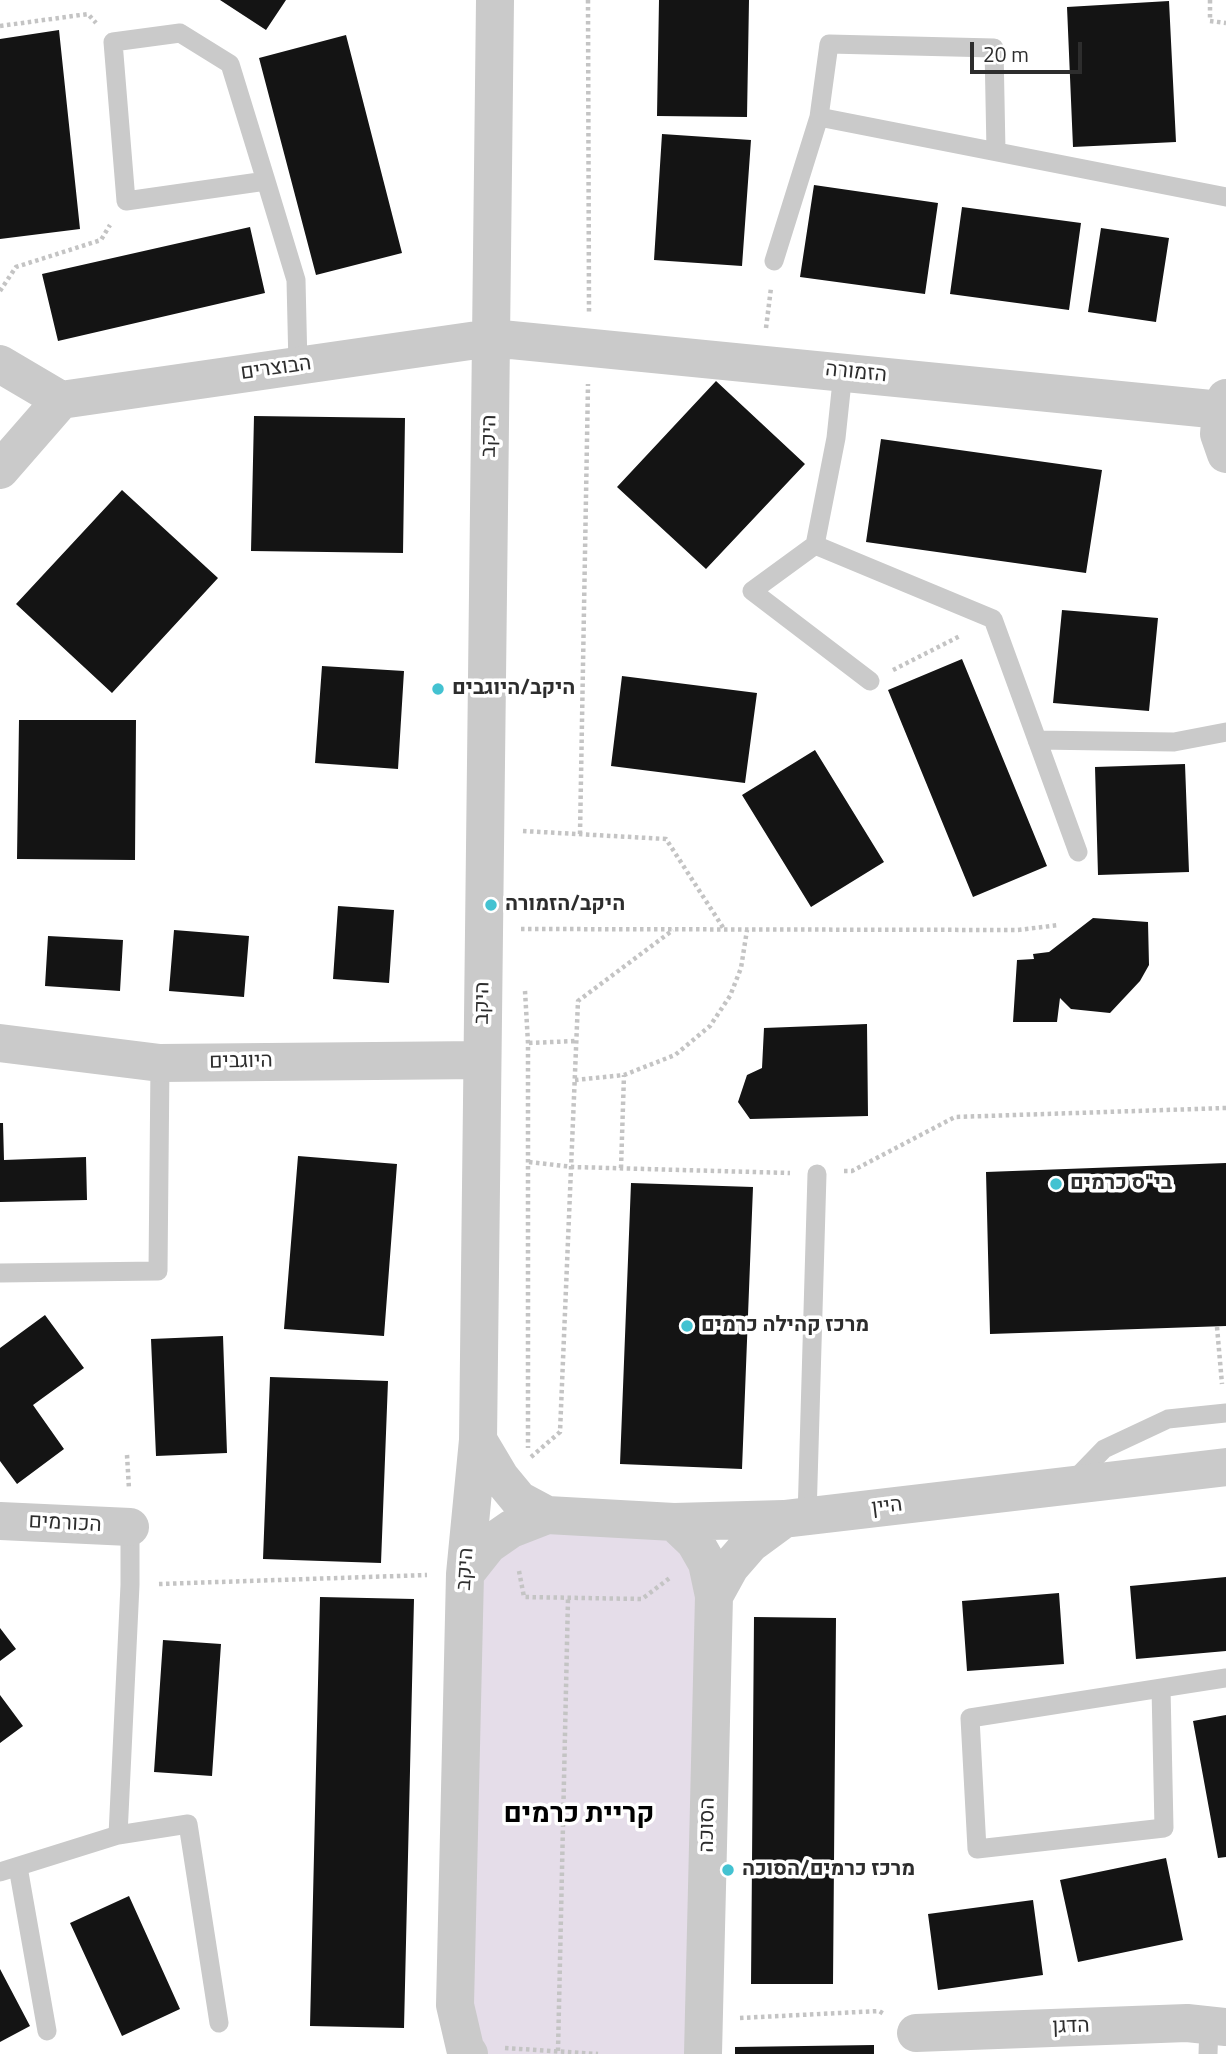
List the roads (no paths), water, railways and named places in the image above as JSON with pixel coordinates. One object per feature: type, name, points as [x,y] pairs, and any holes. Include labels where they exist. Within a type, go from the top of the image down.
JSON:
[{"type":"street","name":"היקב","points":[[480,2051],[465,2048],[455,2006],[465,1574],[478,1440],[495,0]]},
{"type":"street","name":"הזמורה","points":[[491,338],[843,372],[1223,404]]},
{"type":"street","name":"הבוצרים","points":[[61,400],[491,338]]},
{"type":"street","points":[[0,364],[61,400],[0,470]]},
{"type":"street","points":[[1223,404],[1219,434],[1226,454]]},
{"type":"street","name":"היוגבים","points":[[0,1043],[160,1063],[482,1052]]},
{"type":"street","name":"היין","points":[[478,1440],[500,1477],[519,1500],[547,1515]]},
{"type":"street","name":"היין","points":[[465,1574],[488,1545],[510,1529],[547,1515],[674,1522],[795,1518],[1226,1467]]},
{"type":"street","name":"הסוכה","points":[[714,1597],[730,1567],[750,1544],[795,1518]]},
{"type":"street","name":"הכורמים","points":[[0,1521],[130,1527]]},
{"type":"street","name":"הסוכה","points":[[674,1522],[695,1542],[707,1563],[714,1597],[703,2045]]},
{"type":"street","name":"היקב","points":[[441,2054],[455,2006]]},
{"type":"street","name":"הדגן","points":[[916,2033],[1187,2023],[1214,2035]]},
{"type":"lane","points":[[266,181],[126,201],[113,42],[180,33],[230,64],[266,181],[296,280],[298,366]]},
{"type":"lane","points":[[774,261],[819,117],[829,44],[994,48],[996,151]]},
{"type":"lane","points":[[819,117],[1226,197]]},
{"type":"lane","points":[[843,372],[836,438],[815,545],[752,591],[870,681]]},
{"type":"lane","points":[[815,545],[993,619],[1078,852]]},
{"type":"lane","points":[[1037,740],[1174,742],[1226,732]]},
{"type":"lane","points":[[0,1273],[158,1270],[160,1063]]},
{"type":"lane","points":[[795,1518],[817,1174]]},
{"type":"lane","points":[[1069,1486],[1104,1449],[1168,1419],[1224,1413]]},
{"type":"lane","points":[[118,1835],[130,1585],[130,1527]]},
{"type":"lane","points":[[1161,1688],[1164,1828],[977,1849],[970,1718],[1161,1688],[1226,1678]]},
{"type":"lane","points":[[47,2031],[9,1869],[118,1835],[188,1824],[219,2022]]},
{"type":"place","name":"היקב/היוגבים","points":[[438,689]]},
{"type":"place","name":"היקב/הזמורה","points":[[491,905]]},
{"type":"place","name":"בי\"ס כרמים","points":[[1056,1184]]},
{"type":"place","name":"מרכז קהילה כרמים","points":[[687,1326]]},
{"type":"place","name":"מרכז כרמים/הסוכה","points":[[728,1870]]},
{"type":"district","name":"קריית כרמים","points":[[579,1815]]}]
